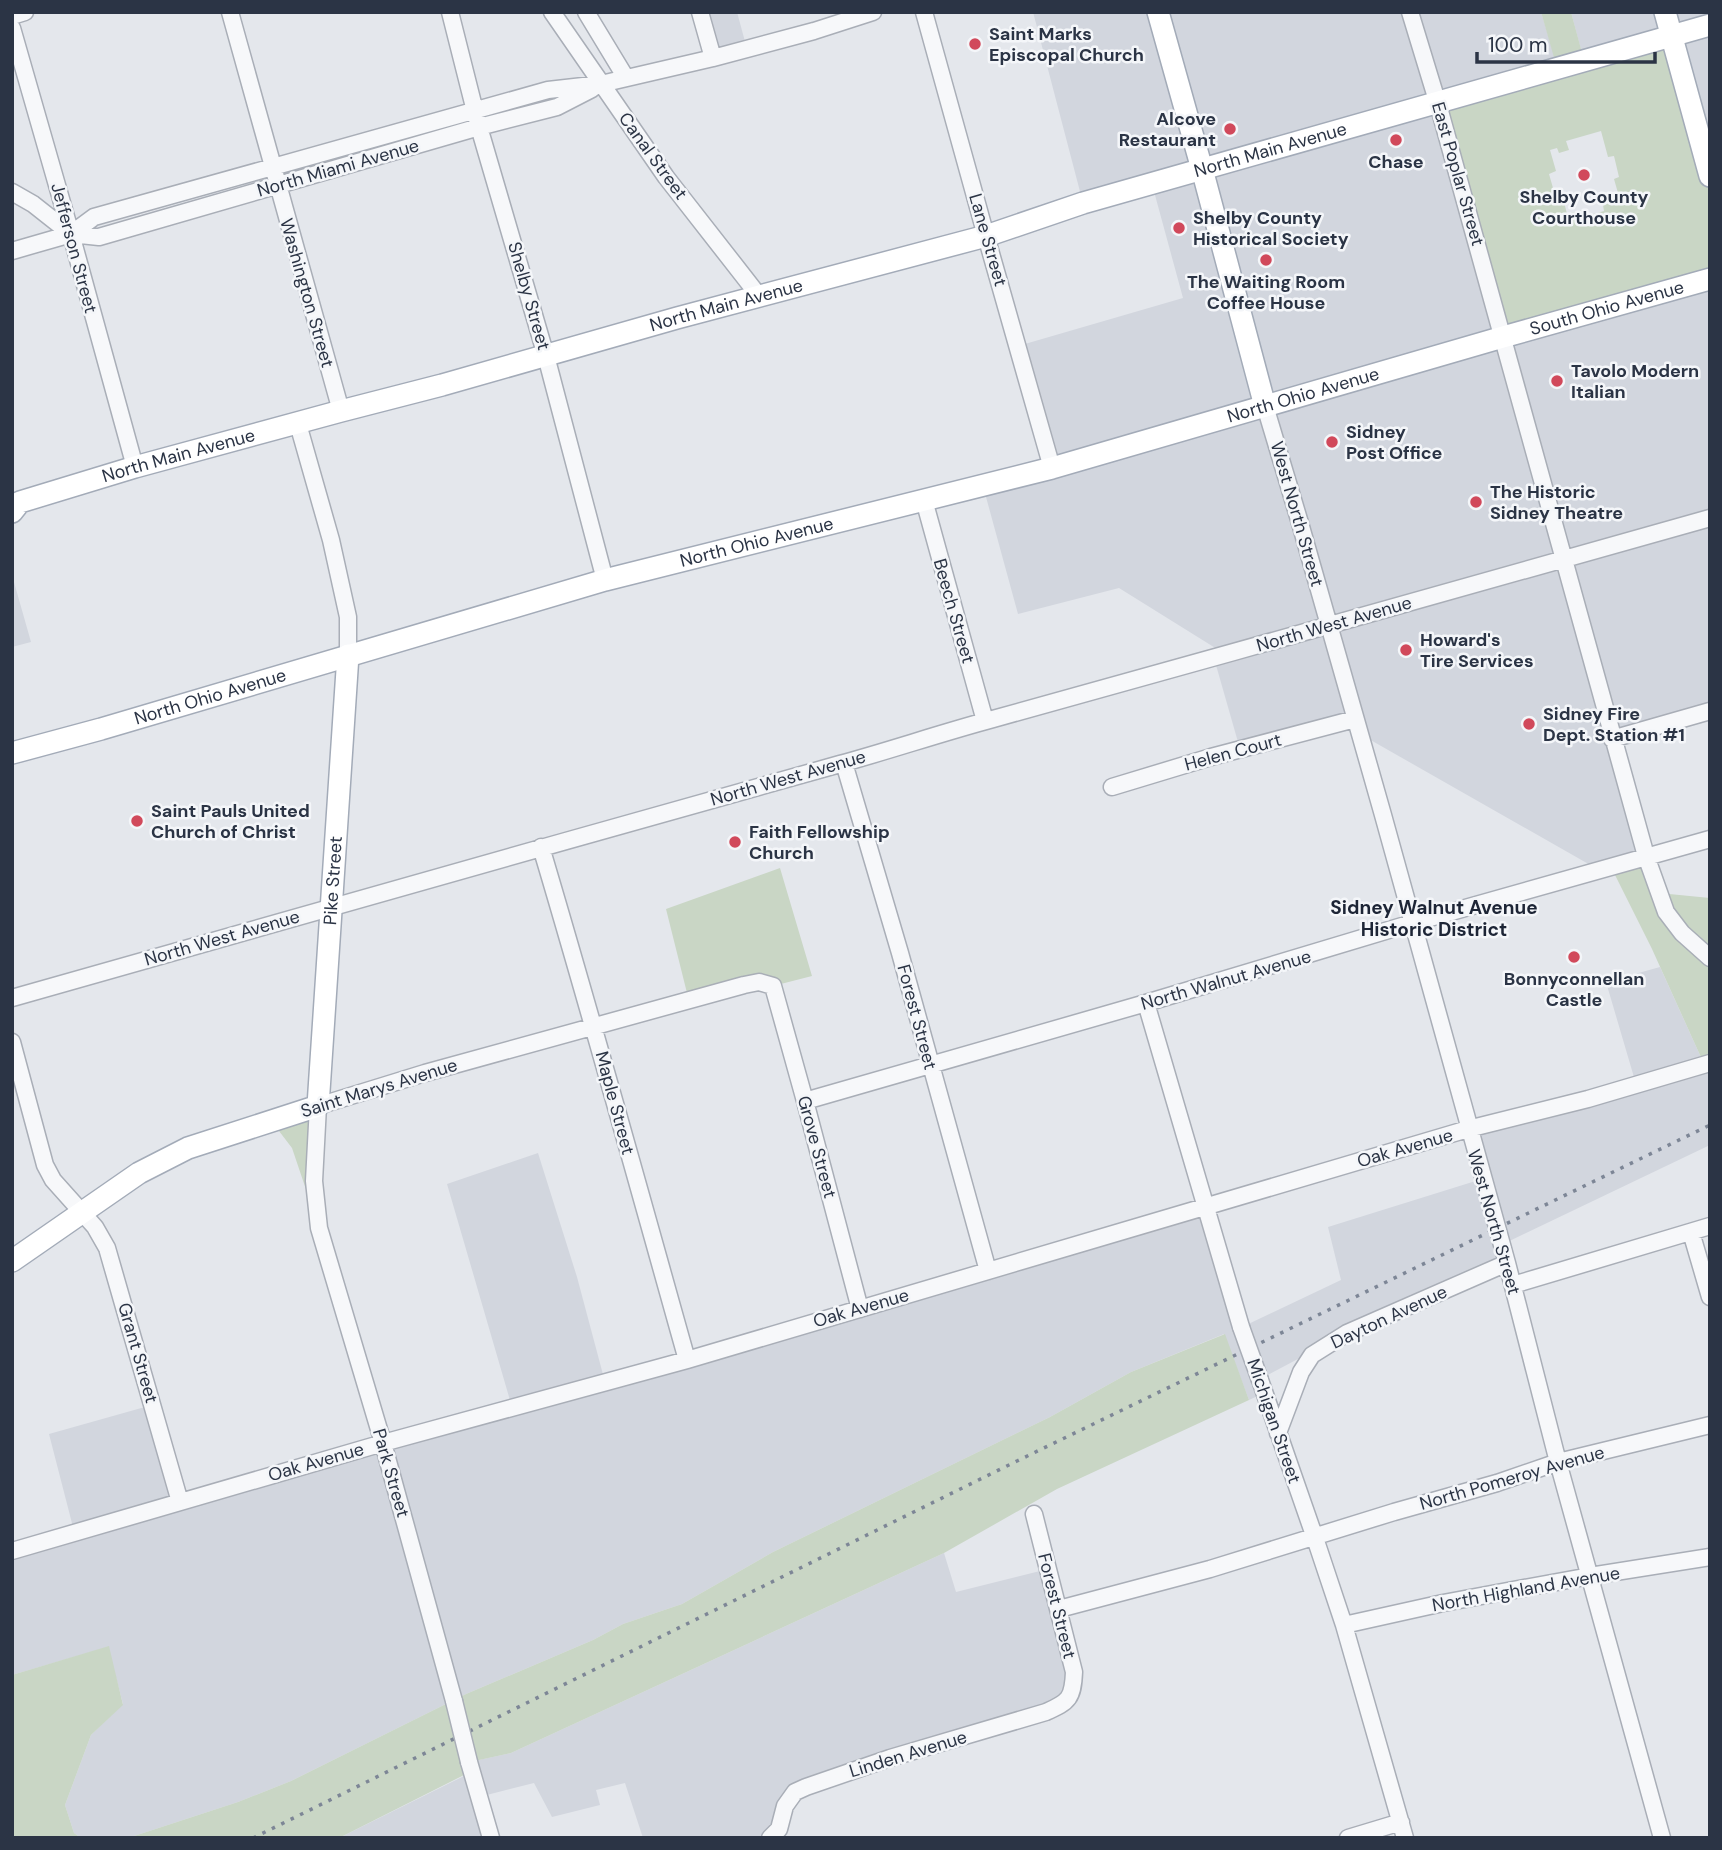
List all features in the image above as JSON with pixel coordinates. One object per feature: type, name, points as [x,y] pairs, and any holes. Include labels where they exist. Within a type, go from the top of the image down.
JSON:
[{"type":"main road","points":[[1158,12],[1265,406]]},
{"type":"main road","points":[[1665,12],[1710,176]]},
{"type":"main road","name":"North Main Avenue","points":[[15,506],[135,467],[986,236],[1083,203],[1710,25]]},
{"type":"main road","name":"South Ohio Avenue","points":[[1503,337],[1710,279]]},
{"type":"main road","name":"North Ohio Avenue","points":[[12,753],[605,580],[1052,468],[1503,337]]},
{"type":"main road","name":"Pike Street","points":[[318,1106],[348,655]]},
{"type":"main road","name":"Saint Marys Avenue","points":[[12,1261],[139,1173],[188,1148],[318,1106]]},
{"type":"street","points":[[12,16],[24,12]]},
{"type":"street","name":"Washington Street","points":[[230,12],[341,411]]},
{"type":"street","name":"Shelby Street","points":[[450,12],[474,109],[546,356],[605,580]]},
{"type":"street","name":"Canal Street","points":[[552,12],[666,177],[759,296]]},
{"type":"street","points":[[586,12],[626,78]]},
{"type":"street","points":[[701,12],[713,58]]},
{"type":"street","name":"North Miami Avenue","points":[[12,251],[71,234],[94,217],[474,109],[548,90],[601,84],[713,58],[873,12]]},
{"type":"street","name":"Lane Street","points":[[924,12],[1052,468]]},
{"type":"street","name":"East Poplar Street","points":[[1410,12],[1438,104],[1646,856],[1666,912],[1682,933],[1710,958]]},
{"type":"street","name":"Jefferson Street","points":[[12,28],[135,467]]},
{"type":"street","name":"North Miami Avenue","points":[[71,234],[99,237],[557,107],[601,84]]},
{"type":"street","points":[[12,192],[33,204],[71,234]]},
{"type":"street","name":"West North Street","points":[[1265,406],[1507,1263],[1558,1462],[1662,1838]]},
{"type":"street","points":[[298,424],[331,540],[348,617],[348,655]]},
{"type":"street","name":"Beech Street","points":[[923,500],[985,721]]},
{"type":"street","name":"North West Avenue","points":[[12,998],[1710,518]]},
{"type":"street","points":[[1612,738],[1710,711]]},
{"type":"street","name":"Helen Court","points":[[1112,787],[1211,757],[1355,719]]},
{"type":"street","name":"Forest Street","points":[[844,763],[988,1271]]},
{"type":"street","name":"North Walnut Avenue","points":[[805,1101],[1412,923],[1710,839]]},
{"type":"street","name":"Maple Street","points":[[541,847],[595,1027],[687,1360]]},
{"type":"street","name":"Saint Marys Avenue","points":[[318,1106],[425,1073],[759,982],[773,986]]},
{"type":"street","name":"Grove Street","points":[[773,986],[860,1309]]},
{"type":"street","name":"Michigan Street","points":[[1146,1003],[1241,1327],[1344,1625],[1403,1830]]},
{"type":"street","name":"Grant Street","points":[[12,1042],[45,1165],[52,1180],[94,1227],[107,1248],[180,1502]]},
{"type":"street","name":"Oak Avenue","points":[[12,1551],[383,1443],[687,1360],[1468,1129],[1710,1063]]},
{"type":"street","name":"Park Street","points":[[318,1106],[314,1181],[319,1228],[383,1443],[491,1838]]},
{"type":"street","points":[[1513,1286],[1710,1226]]},
{"type":"street","points":[[1692,1232],[1710,1297]]},
{"type":"street","name":"Dayton Avenue","points":[[1278,1433],[1301,1372],[1312,1355],[1348,1333],[1507,1263]]},
{"type":"street","name":"North Pomeroy Avenue","points":[[1315,1538],[1558,1462],[1710,1425]]},
{"type":"street","name":"Forest Street","points":[[1034,1514],[1074,1672],[1074,1686],[1069,1697]]},
{"type":"street","points":[[1059,1609],[1315,1538]]},
{"type":"street","name":"North Highland Avenue","points":[[1344,1625],[1590,1576],[1710,1557]]},
{"type":"street","name":"Linden Avenue","points":[[779,1835],[785,1806],[795,1792],[890,1758],[1046,1712],[1063,1705],[1069,1697]]},
{"type":"street","points":[[1348,1838],[1403,1830]]},
{"type":"shaded area","points":[[700,12],[737,12],[747,49],[713,58]]},
{"type":"shaded area","points":[[1033,12],[1541,12],[1558,68],[1503,337],[1710,279],[1710,711],[1613,739],[1646,856],[1599,870],[1360,734],[1355,719],[1240,749],[1214,658],[1225,654],[1119,588],[1018,614],[983,486],[1052,468],[1018,346],[1183,298],[1152,184],[1083,203]]},
{"type":"shaded area","points":[[1571,12],[1710,12],[1710,176],[1584,61]]},
{"type":"shaded area","points":[[12,575],[31,642],[12,647]]},
{"type":"shaded area","points":[[1660,967],[1704,1064],[1710,1063],[1710,1145],[1501,1245],[1507,1263],[1347,1333],[1260,1379],[1264,1393],[1249,1400],[1224,1334],[1131,1372],[1050,1417],[773,1552],[682,1604],[623,1624],[593,1640],[466,1694],[291,1781],[238,1802],[128,1838],[81,1838],[74,1833],[65,1805],[91,1735],[123,1704],[108,1647],[12,1675],[12,1551],[74,1531],[49,1434],[152,1405],[180,1501],[512,1407],[447,1184],[538,1153],[577,1277],[605,1382],[1205,1207],[1242,1327],[1341,1280],[1328,1227],[1482,1179],[1468,1129],[1636,1084],[1606,982]]},
{"type":"shaded area","points":[[944,1553],[956,1592],[1048,1569],[1059,1609],[1069,1697],[806,1787],[770,1838],[643,1838],[625,1783],[596,1790],[600,1805],[552,1817],[534,1783],[479,1797],[491,1838],[339,1838],[472,1772],[469,1762],[511,1753]]},
{"type":"green space","points":[[1541,12],[1571,12],[1584,60],[1672,36],[1710,176],[1710,279],[1503,337],[1438,104],[1557,68]],"holes":[[[1601,131],[1608,157],[1614,156],[1619,177],[1614,179],[1620,200],[1603,205],[1604,211],[1586,216],[1583,210],[1567,214],[1562,194],[1555,195],[1549,174],[1556,171],[1550,150],[1557,148],[1559,153],[1569,150],[1566,141]]]},
{"type":"green space","points":[[1646,856],[1659,893],[1710,898],[1710,1063],[1704,1064],[1611,867]]},
{"type":"green space","points":[[780,868],[812,976],[689,1001],[666,909]]},
{"type":"green space","points":[[318,1106],[319,1228],[292,1148],[279,1131],[260,1124]]},
{"type":"green space","points":[[1225,1334],[1249,1400],[1057,1489],[944,1553],[511,1753],[470,1762],[472,1771],[339,1838],[128,1838],[238,1802],[291,1781],[466,1694],[593,1640],[623,1624],[682,1604],[773,1552],[1050,1417],[1131,1372]]},
{"type":"green space","points":[[109,1646],[123,1705],[91,1735],[65,1805],[74,1833],[81,1838],[12,1838],[12,1675]]},
{"type":"railway","points":[[253,1838],[1017,1461],[1710,1125]]},
{"type":"place","name":"Saint Marks Episcopal Church","points":[[975,44]]},
{"type":"place","name":"Alcove Restaurant","points":[[1230,129]]},
{"type":"place","name":"Chase","points":[[1396,140]]},
{"type":"place","name":"Shelby County Courthouse","points":[[1584,175]]},
{"type":"place","name":"Shelby County Historical Society","points":[[1179,228]]},
{"type":"place","name":"The Waiting Room Coffee House","points":[[1266,260]]},
{"type":"place","name":"Tavolo Modern Italian","points":[[1557,381]]},
{"type":"place","name":"Sidney Post Office","points":[[1332,442]]},
{"type":"place","name":"The Historic Sidney Theatre","points":[[1476,502]]},
{"type":"place","name":"Howard's Tire Services","points":[[1406,650]]},
{"type":"place","name":"Sidney Fire Dept. Station #1","points":[[1529,724]]},
{"type":"place","name":"Saint Pauls United Church of Christ","points":[[137,821]]},
{"type":"place","name":"Faith Fellowship Church","points":[[735,842]]},
{"type":"place","name":"Bonnyconnellan Castle","points":[[1574,957]]},
{"type":"district","name":"Sidney Walnut Avenue Historic District","points":[[1434,918]]}]
